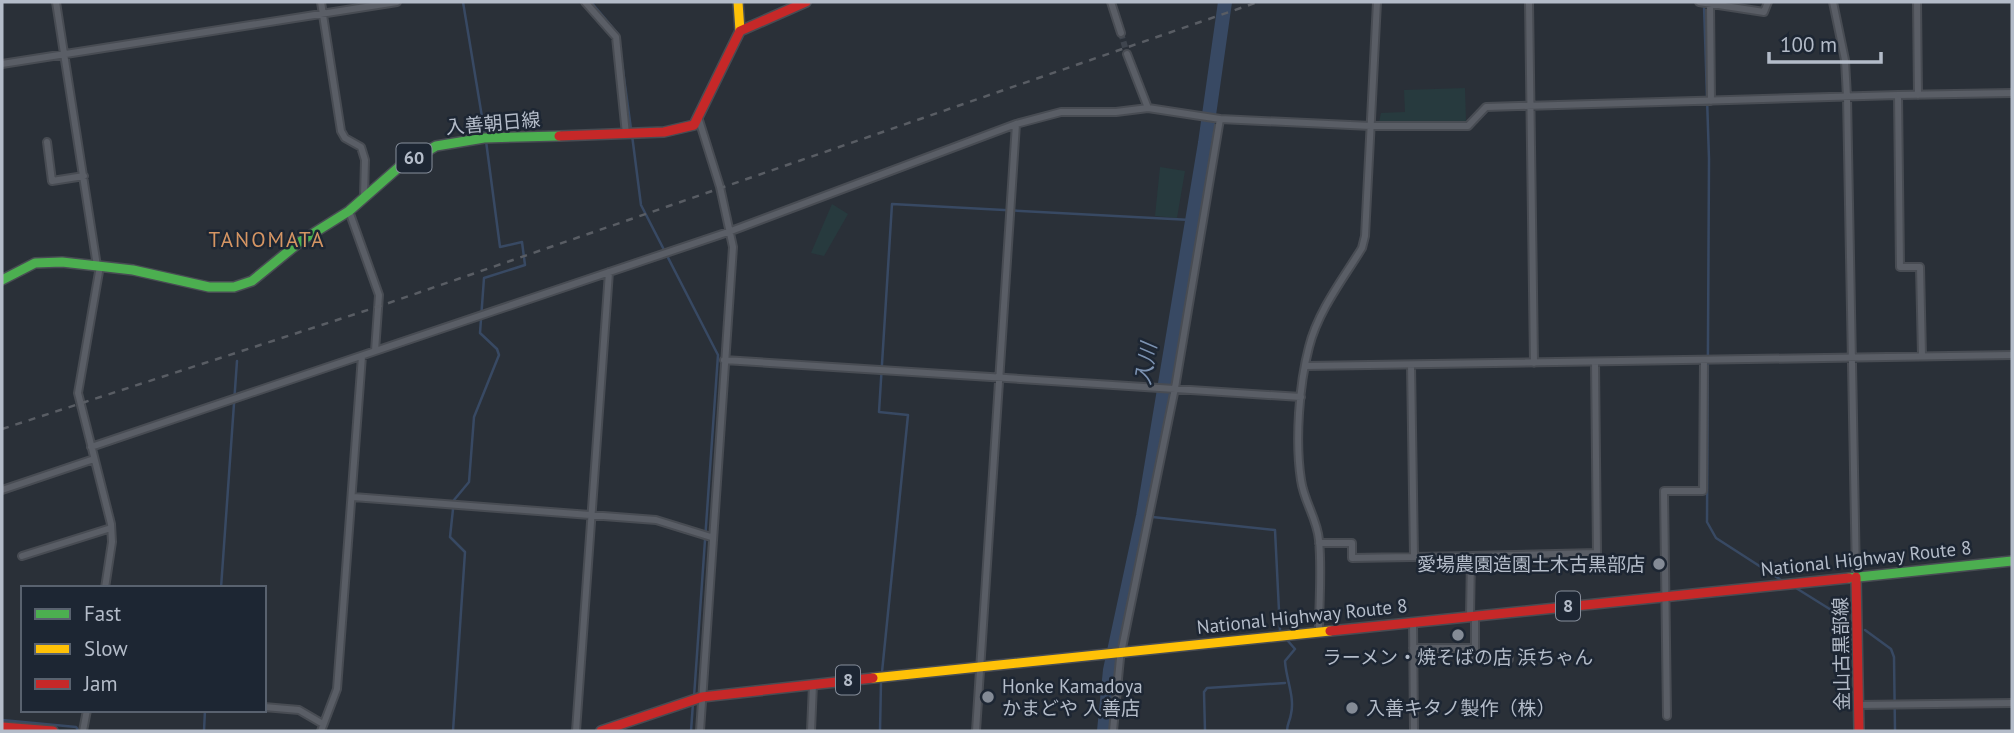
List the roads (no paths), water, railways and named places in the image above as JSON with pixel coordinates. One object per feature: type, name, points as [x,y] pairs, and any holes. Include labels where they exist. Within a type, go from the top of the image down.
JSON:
[{"type":"main road","points":[[699,120],[722,63],[740,31],[738,2]]},
{"type":"main road","points":[[740,31],[806,2]]},
{"type":"main road","name":"入善朝日線","points":[[2,280],[19,270],[45,262],[133,270],[209,287],[234,287],[252,281],[301,241],[349,211],[398,168],[425,151],[449,142],[677,131],[694,125],[699,120]]},
{"type":"main road","name":"National Highway Route 8","points":[[601,731],[702,697],[1124,651],[2012,561]]},
{"type":"main road","name":"金山古黒部線","points":[[1856,577],[1859,731]]},
{"type":"main road","points":[[2,727],[53,731]]},
{"type":"street","points":[[56,2],[99,266],[78,393],[111,528],[112,542],[105,586]]},
{"type":"street","points":[[321,2],[341,131],[345,138],[361,147],[365,160],[364,197]]},
{"type":"street","points":[[2,64],[397,2]]},
{"type":"street","points":[[585,2],[615,37],[626,134]]},
{"type":"street","points":[[1111,2],[1121,33]]},
{"type":"street","points":[[1319,632],[1319,543],[1316,517],[1306,503],[1300,479],[1301,397],[1309,345],[1322,314],[1362,248],[1366,236],[1377,2]]},
{"type":"street","points":[[1530,2],[1535,363]]},
{"type":"street","points":[[1699,2],[1764,12],[1768,2]]},
{"type":"street","points":[[1833,2],[1845,60],[1847,97],[1856,577]]},
{"type":"street","points":[[1917,2],[1917,94]]},
{"type":"street","points":[[1710,5],[1711,101]]},
{"type":"street","points":[[1127,54],[1148,108]]},
{"type":"street","points":[[91,447],[731,231],[1016,124],[1061,112],[1116,112],[1148,108],[1197,113],[1220,119],[1371,126],[1468,126],[1486,107],[2012,93]]},
{"type":"street","points":[[1898,95],[1900,267],[1920,267],[1922,356]]},
{"type":"street","points":[[1113,731],[1114,697],[1175,388],[1220,119]]},
{"type":"street","points":[[699,120],[731,231],[699,731]]},
{"type":"street","points":[[976,731],[1016,124]]},
{"type":"street","points":[[47,142],[52,181],[84,176]]},
{"type":"street","points":[[349,211],[379,295],[375,351]]},
{"type":"street","points":[[576,731],[609,272]]},
{"type":"street","points":[[1306,366],[2012,355]]},
{"type":"street","points":[[266,707],[299,710],[322,728],[337,689],[362,356]]},
{"type":"street","points":[[724,360],[1301,397]]},
{"type":"street","points":[[1667,716],[1664,491],[1703,491],[1704,360]]},
{"type":"street","points":[[1319,543],[1352,543],[1352,558],[1597,554],[1595,362]]},
{"type":"street","points":[[1410,365],[1414,557]]},
{"type":"street","points":[[2,490],[94,459]]},
{"type":"street","points":[[353,497],[664,521],[711,537]]},
{"type":"street","points":[[22,556],[111,528]]},
{"type":"street","points":[[1471,556],[1475,659],[1509,659]]},
{"type":"street","points":[[1413,622],[1414,731]]},
{"type":"street","points":[[1413,648],[1475,648]]},
{"type":"street","points":[[811,731],[813,684]]},
{"type":"street","points":[[1859,705],[2012,703]]},
{"type":"street","points":[[83,731],[87,712]]},
{"type":"waterway","points":[[463,2],[485,135]]},
{"type":"waterway","points":[[591,2],[618,34],[631,129]]},
{"type":"waterway","name":"入川","points":[[1104,731],[1110,670],[1143,516],[1205,143],[1225,2]]},
{"type":"waterway","points":[[1704,5],[1709,159],[1707,522],[1716,538],[1781,580]]},
{"type":"waterway","points":[[632,135],[641,205],[718,355],[694,697]]},
{"type":"waterway","points":[[453,731],[465,552],[450,537],[454,500],[469,482],[474,417],[499,355],[497,349],[480,333],[484,278],[525,265],[522,242],[500,247],[486,141]]},
{"type":"waterway","points":[[882,672],[908,415],[879,412],[892,204],[1191,220]]},
{"type":"waterway","points":[[221,586],[237,361]]},
{"type":"waterway","points":[[1143,516],[1275,530],[1280,631]]},
{"type":"waterway","points":[[1796,588],[1844,618]]},
{"type":"waterway","points":[[1865,630],[1891,649],[1894,657],[1895,731]]},
{"type":"waterway","points":[[1287,731],[1292,701],[1285,661],[1295,649],[1288,641]]},
{"type":"waterway","points":[[880,731],[881,682]]},
{"type":"waterway","points":[[1205,731],[1204,692],[1207,688],[1285,683]]},
{"type":"waterway","points":[[691,731],[693,703]]},
{"type":"waterway","points":[[204,731],[205,712]]},
{"type":"waterway","points":[[2,720],[76,727],[79,731]]},
{"type":"tunnel","points":[[1121,33],[1127,54]]},
{"type":"railway","points":[[2,429],[380,306],[1258,2]]},
{"type":"place","name":"愛場農園造園土木古黒部店","points":[[1659,564]]},
{"type":"place","name":"ラーメン・焼そばの店 浜ちゃん","points":[[1458,635]]},
{"type":"place","name":"Honke Kamadoya かまどや 入善店","points":[[988,697]]},
{"type":"place","name":"入善キタノ製作（株）","points":[[1352,708]]},
{"type":"district","name":"TANOMATA","points":[[267,240]]}]
